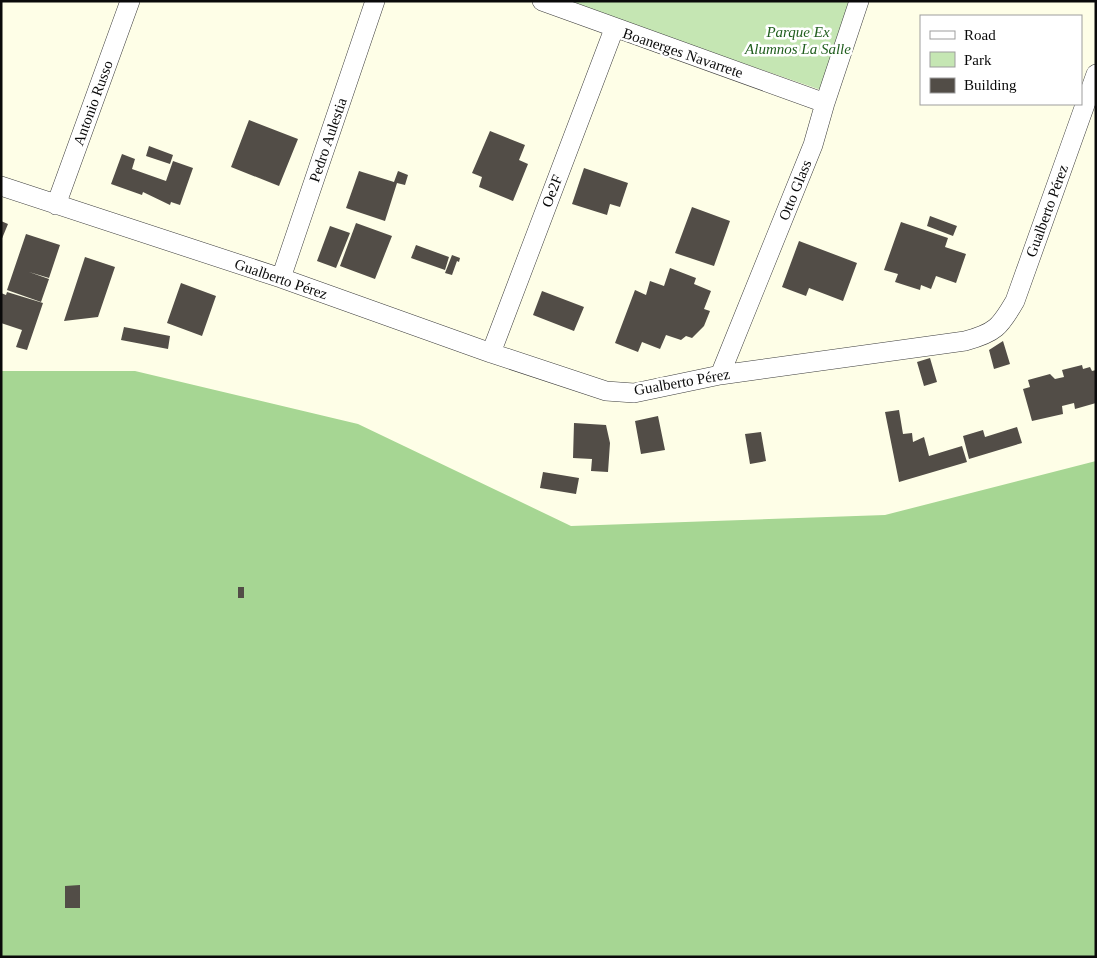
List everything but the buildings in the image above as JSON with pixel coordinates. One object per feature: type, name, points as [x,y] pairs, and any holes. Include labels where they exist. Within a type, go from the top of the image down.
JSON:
[{"type":"street","name":"Antonio Russo","points":[[56,205],[130,1]]},
{"type":"street","name":"Pedro Aulestia","points":[[281,278],[375,1]]},
{"type":"street","name":"Boanerges Navarrete","points":[[542,1],[614,29],[825,103]]},
{"type":"street","name":"Otto Glass","points":[[720,375],[813,145],[859,1]]},
{"type":"street","name":"Oe2F","points":[[490,354],[614,29]]},
{"type":"street","name":"Gualberto Pérez","points":[[1,186],[281,278],[490,354],[606,391],[634,393],[720,375],[965,341],[988,335],[1003,321],[1015,301],[1096,74]]},
{"type":"green space","name":"Parque Ex Alumnos La Salle","points":[[561,1],[854,1],[821,90]]},
{"type":"green space","points":[[1,371],[135,371],[358,424],[571,526],[885,515],[1096,461],[1096,957],[1,957]]}]
